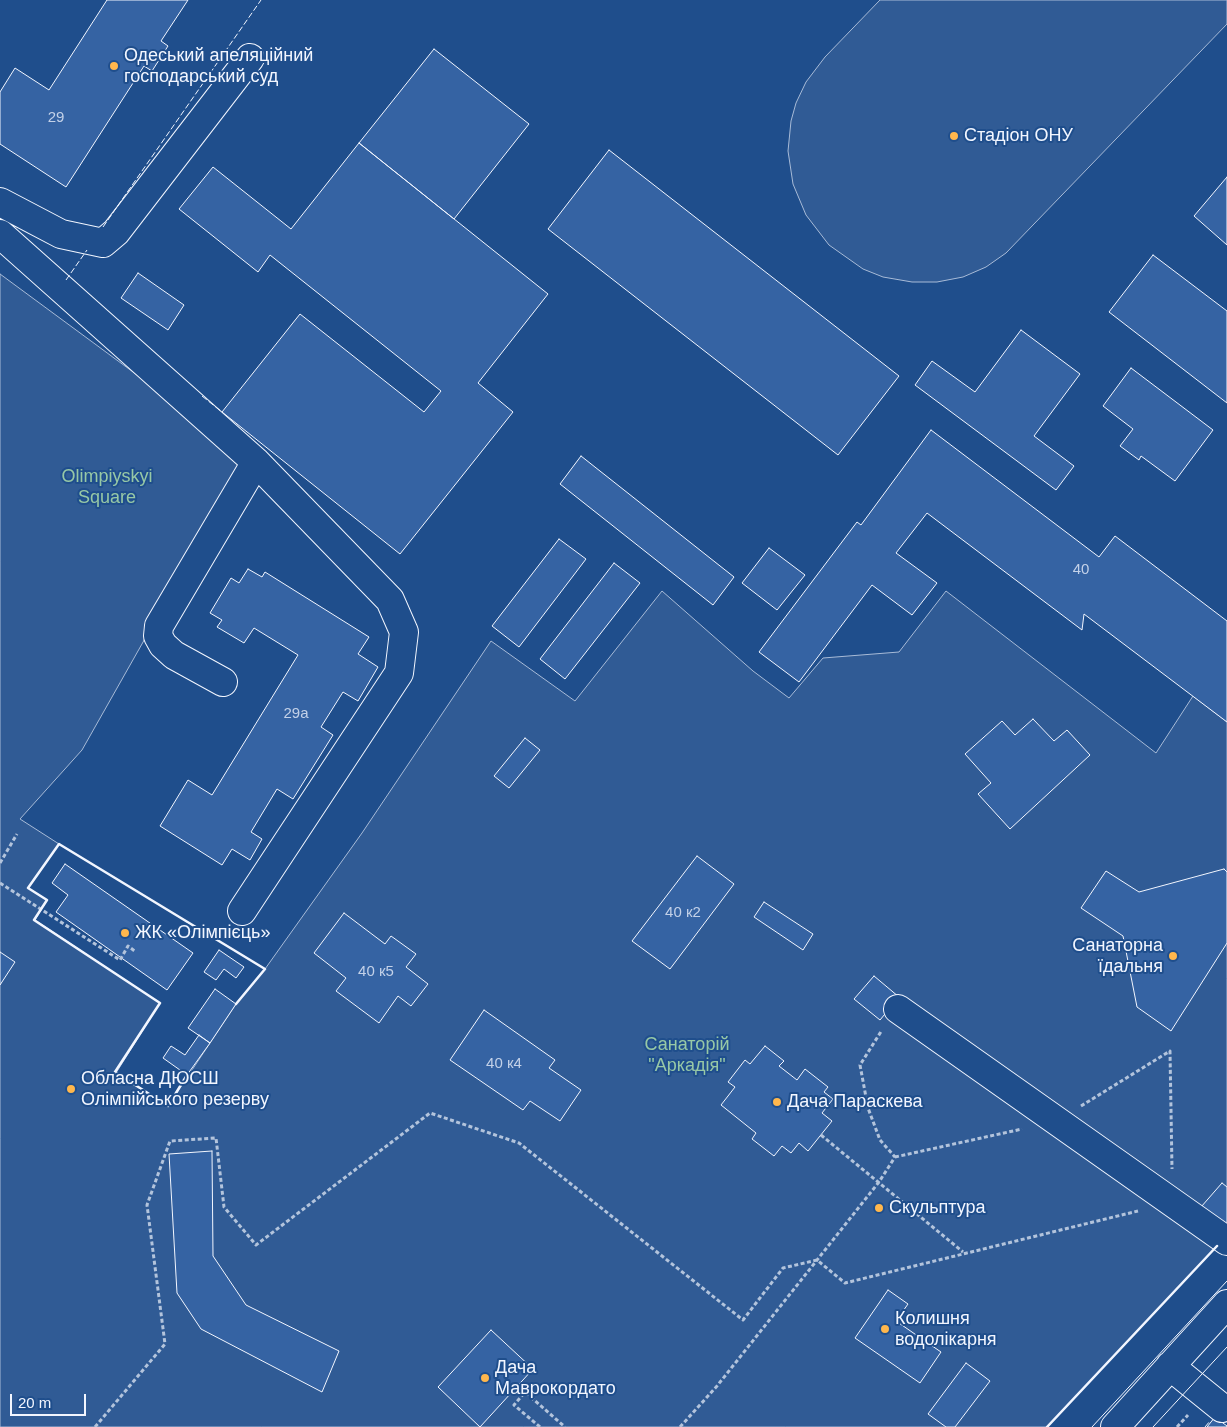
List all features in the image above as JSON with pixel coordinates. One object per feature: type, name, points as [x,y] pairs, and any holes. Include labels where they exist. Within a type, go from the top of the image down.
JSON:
[{"type":"street","points":[[0,202],[61,234],[103,243],[116,232],[250,58]]},
{"type":"street","points":[[0,234],[256,462],[390,600],[404,632],[399,673],[242,911]]},
{"type":"street","points":[[223,682],[162,645],[158,636],[159,626],[256,462]]},
{"type":"street","points":[[898,1009],[1227,1242]]},
{"type":"street","points":[[1115,1427],[1227,1304]]},
{"type":"street","points":[[1170,1366],[1222,1408]]},
{"type":"path","points":[[0,863],[17,834]]},
{"type":"path","points":[[0,883],[120,960],[128,946],[136,952]]},
{"type":"path","points":[[680,1427],[717,1386],[879,1182],[895,1157],[880,1140],[868,1108],[860,1065],[876,1037],[898,1009]]},
{"type":"path","points":[[95,1427],[165,1344],[147,1205],[170,1142],[216,1138],[224,1207],[256,1245],[430,1113],[519,1143],[743,1320],[783,1268],[817,1260]]},
{"type":"path","points":[[821,1135],[963,1253]]},
{"type":"path","points":[[817,1260],[845,1283],[1173,1202]]},
{"type":"path","points":[[540,1427],[514,1405],[525,1392],[565,1427]]},
{"type":"shaded area","name":"Стадіон ОНУ","points":[[880,0],[1227,0],[1227,24],[1006,253],[986,267],[963,277],[937,282],[912,282],[883,277],[863,269],[829,245],[806,215],[793,184],[788,151],[791,121],[796,103],[806,82],[825,57]]},
{"type":"shaded area","name":"Санаторій \"Аркадія\"","points":[[0,274],[186,411],[246,460],[82,750],[20,819],[59,844],[28,888],[47,900],[35,920],[160,1003],[116,1073],[168,1106],[236,1004],[265,969],[362,833],[491,641],[575,701],[662,591],[753,671],[789,698],[823,658],[899,652],[946,591],[1156,753],[1193,696],[1227,722],[1227,1235],[1047,1427],[0,1427]]},
{"type":"building","points":[[107,0],[188,0],[161,41],[168,46],[152,71],[144,66],[66,187],[0,144],[0,92],[15,68],[49,90]]},
{"type":"building","points":[[434,49],[529,124],[454,219],[359,143]]},
{"type":"building","points":[[359,143],[548,294],[478,383],[513,412],[400,554],[222,412],[300,314],[424,412],[441,391],[270,255],[258,272],[179,209],[213,167],[291,229]]},
{"type":"building","points":[[609,150],[899,376],[838,455],[548,229]]},
{"type":"building","points":[[1227,177],[1227,245],[1194,216]]},
{"type":"building","points":[[1153,255],[1227,311],[1227,403],[1109,312]]},
{"type":"building","points":[[138,273],[184,305],[168,330],[121,298]]},
{"type":"building","points":[[1021,330],[1080,374],[1034,436],[1074,466],[1056,490],[915,385],[932,361],[975,392]]},
{"type":"building","points":[[1131,368],[1213,430],[1175,481],[1141,456],[1139,460],[1120,446],[1133,429],[1103,406]]},
{"type":"building","points":[[931,430],[1099,557],[1115,536],[1227,621],[1227,722],[1084,614],[1082,630],[927,513],[896,553],[937,583],[912,615],[872,585],[799,682],[759,652],[857,522],[861,525]]},
{"type":"building","points":[[581,456],[734,577],[713,605],[560,484]]},
{"type":"building","points":[[559,539],[586,559],[519,647],[492,626]]},
{"type":"building","points":[[769,548],[805,575],[777,610],[742,583]]},
{"type":"building","points":[[614,563],[640,583],[565,679],[540,659]]},
{"type":"building","points":[[248,569],[262,577],[265,572],[369,637],[358,654],[378,667],[358,701],[343,692],[321,727],[333,735],[293,799],[277,789],[251,832],[262,839],[250,860],[232,849],[222,865],[160,826],[188,780],[212,795],[298,655],[254,628],[244,643],[217,627],[222,620],[210,613],[231,578],[239,583]]},
{"type":"building","points":[[1033,719],[1054,741],[1067,730],[1090,755],[1010,829],[978,794],[991,783],[965,754],[1002,721],[1015,735]]},
{"type":"building","points":[[525,738],[540,750],[509,788],[494,776]]},
{"type":"building","points":[[697,856],[734,884],[670,969],[632,941]]},
{"type":"building","name":"ЖК «Олімпієць»","points":[[65,864],[193,953],[167,990],[56,912],[68,895],[52,883]]},
{"type":"building","name":"Санаторна їдальня","points":[[1224,869],[1227,872],[1227,943],[1171,1031],[1137,1007],[1123,936],[1081,908],[1106,871],[1139,892]]},
{"type":"building","points":[[764,902],[813,934],[803,950],[754,917]]},
{"type":"building","points":[[344,913],[385,944],[391,936],[416,954],[406,967],[428,984],[411,1006],[398,996],[379,1023],[336,991],[346,978],[314,953]]},
{"type":"building","points":[[219,950],[244,967],[236,978],[224,969],[216,980],[204,972]]},
{"type":"building","points":[[0,952],[15,962],[0,985]]},
{"type":"building","points":[[874,976],[899,997],[880,1020],[854,999]]},
{"type":"building","points":[[215,989],[236,1004],[210,1043],[188,1028]]},
{"type":"building","points":[[484,1010],[555,1060],[549,1068],[581,1090],[560,1121],[530,1101],[523,1110],[450,1060]]},
{"type":"building","points":[[199,1035],[210,1043],[187,1075],[163,1058],[171,1046],[185,1055]]},
{"type":"building","name":"Дача Параскева","points":[[765,1046],[784,1061],[779,1066],[797,1080],[805,1069],[828,1087],[824,1092],[833,1099],[822,1113],[832,1121],[808,1151],[799,1143],[791,1153],[782,1146],[774,1156],[752,1139],[756,1133],[721,1105],[735,1087],[728,1082],[745,1060],[750,1064]]},
{"type":"building","points":[[212,1151],[213,1256],[246,1305],[339,1351],[322,1392],[201,1329],[177,1293],[169,1154]]},
{"type":"building","points":[[1222,1183],[1227,1187],[1227,1229],[1201,1207]]},
{"type":"building","name":"Колишня водолікарня","points":[[888,1290],[908,1304],[896,1321],[941,1352],[920,1383],[855,1338]]},
{"type":"building","name":"Дача Маврокордато","points":[[491,1330],[533,1369],[480,1427],[438,1387]]},
{"type":"building","points":[[966,1363],[990,1381],[955,1427],[946,1427],[928,1414]]},
{"type":"building","points":[[1215,1417],[1227,1426],[1227,1427],[1207,1427]]},
{"type":"tram line","points":[[1092,1427],[1227,1281]]},
{"type":"tram line","points":[[1153,1427],[1227,1347]]},
{"type":"fence","points":[[103,227],[261,0]]},
{"type":"fence","points":[[66,280],[87,250]]},
{"type":"fence","points":[[202,396],[222,412]]},
{"type":"fence","points":[[1205,1427],[1210,1421]]},
{"type":"wall","points":[[187,1075],[168,1106],[115,1072],[160,1003],[34,920],[47,900],[28,888],[59,844],[265,969],[236,1004]]},
{"type":"wall","points":[[1047,1427],[1217,1246]]},
{"type":"place","name":"Одеський апеляційний господарський суд","points":[[114,66]]},
{"type":"place","name":"Стадіон ОНУ","points":[[954,136]]},
{"type":"place","name":"ЖК «Олімпієць»","points":[[125,933]]},
{"type":"place","name":"Санаторна їдальня","points":[[1173,956]]},
{"type":"place","name":"Обласна ДЮСШ Олімпійського резерву","points":[[71,1089]]},
{"type":"place","name":"Дача Параскева","points":[[777,1102]]},
{"type":"place","name":"Скульптура","points":[[879,1208]]},
{"type":"place","name":"Колишня водолікарня","points":[[885,1329]]},
{"type":"place","name":"Дача Маврокордато","points":[[485,1378]]},
{"type":"park label","name":"Olimpiyskyi Square","points":[[107,487]]}]
